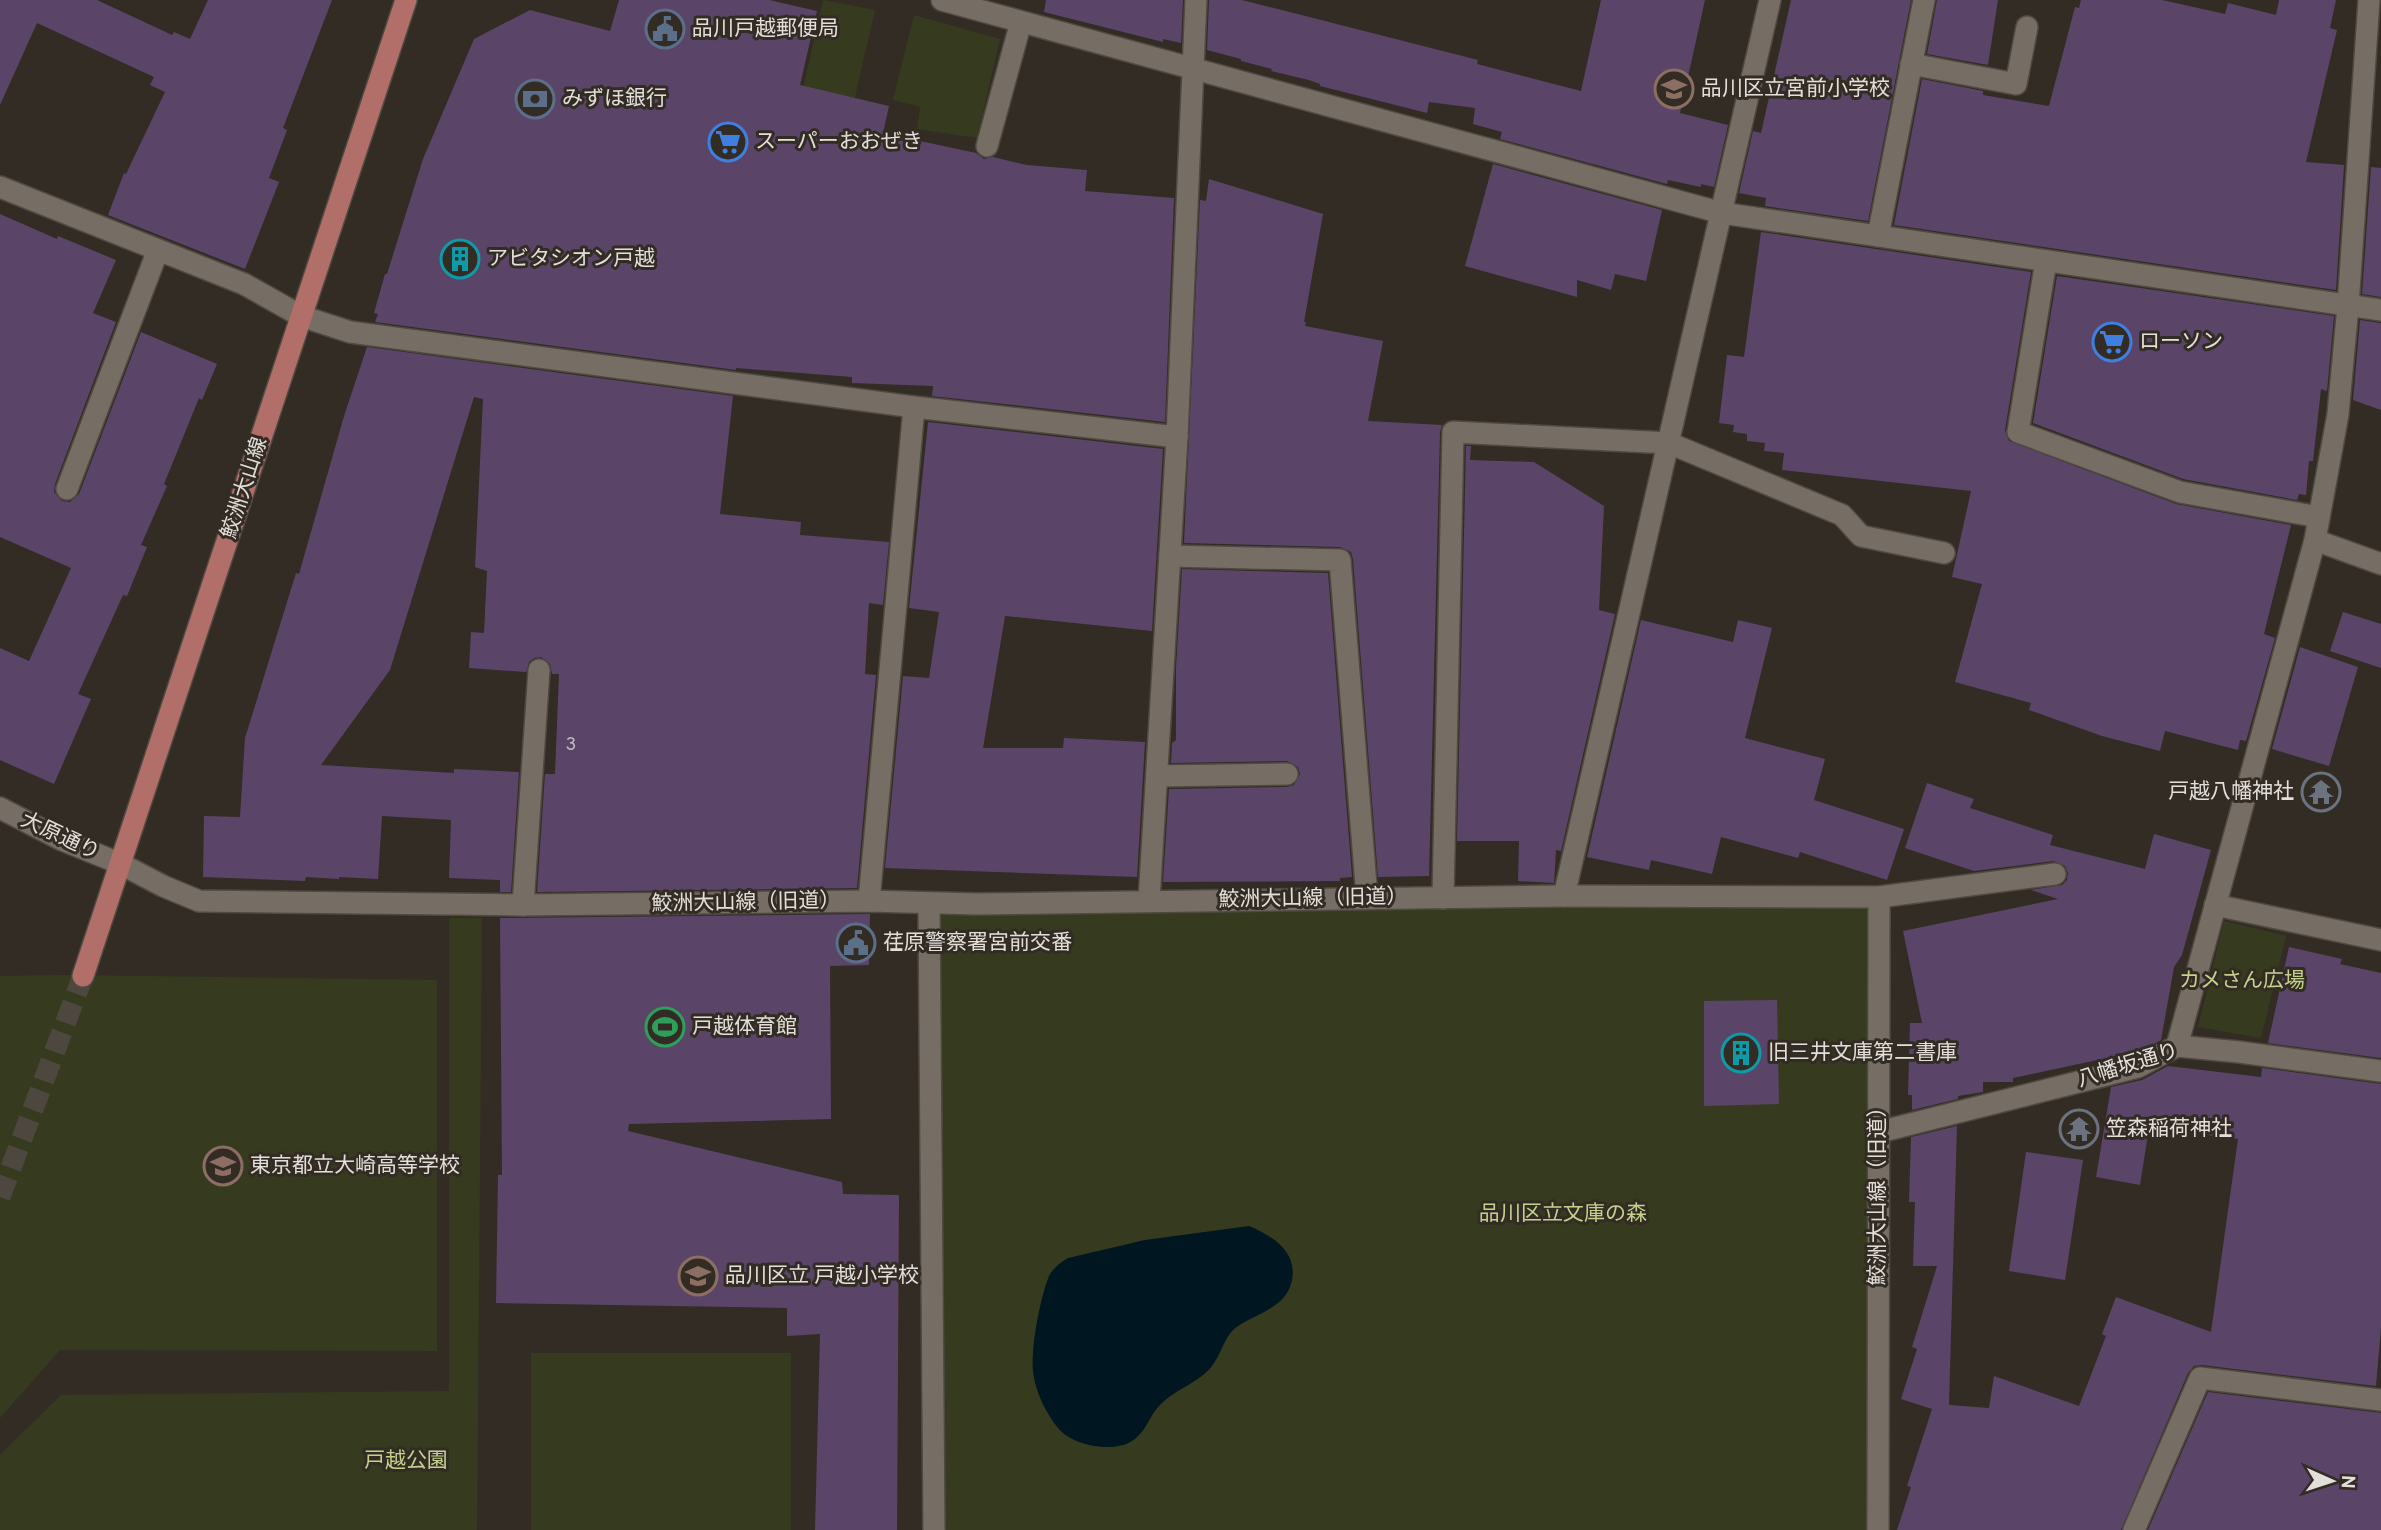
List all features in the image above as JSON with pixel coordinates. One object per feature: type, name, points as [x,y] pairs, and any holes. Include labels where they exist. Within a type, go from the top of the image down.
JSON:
[{"type":"main road","name":"鮫洲大山線","points":[[83,976],[406,0]]},
{"type":"street","points":[[942,0],[1723,213],[2381,310]]},
{"type":"street","points":[[1149,901],[1177,437],[1196,0]]},
{"type":"street","points":[[1564,896],[1770,0]]},
{"type":"street","points":[[1878,236],[1924,0]]},
{"type":"street","points":[[2177,1046],[2315,540],[2338,414],[2373,48],[2369,0]]},
{"type":"street","points":[[987,146],[1021,22]]},
{"type":"street","points":[[1911,64],[2016,84],[2027,27]]},
{"type":"street","points":[[0,187],[243,284],[302,316],[350,332],[914,407],[1177,437]]},
{"type":"street","points":[[67,489],[158,250]]},
{"type":"street","points":[[2046,261],[2018,432],[2180,492],[2319,517]]},
{"type":"street","points":[[869,901],[914,407]]},
{"type":"street","points":[[1443,898],[1453,432],[1670,443],[1842,515],[1861,536],[1944,553]]},
{"type":"street","points":[[2315,540],[2381,564]]},
{"type":"street","points":[[1170,556],[1340,560],[1367,898]]},
{"type":"street","points":[[523,905],[539,670]]},
{"type":"street","points":[[1157,776],[1287,774]]},
{"type":"street","name":"大原通り","points":[[0,808],[62,840],[121,864]]},
{"type":"street","name":"鮫洲大山線（旧道）","points":[[121,864],[163,887],[198,901],[523,905],[1564,896],[1879,897],[1878,1530]]},
{"type":"street","points":[[1879,897],[2055,874]]},
{"type":"street","points":[[929,903],[934,1530]]},
{"type":"street","points":[[2216,905],[2381,940]]},
{"type":"street","name":"八幡坂通り","points":[[1879,1132],[2138,1067],[2177,1046],[2381,1071]]},
{"type":"street","points":[[2134,1530],[2200,1378],[2381,1401]]},
{"type":"green space","points":[[823,0],[875,10],[829,210],[776,209]]},
{"type":"green space","points":[[914,15],[1000,39],[977,138],[917,129],[920,107],[893,100]]},
{"type":"green space","name":"品川区立文庫の森","points":[[1879,897],[1878,1530],[934,1530],[929,903]]},
{"type":"green space","name":"戸越公園","points":[[449,918],[482,918],[477,1530],[0,1530],[0,1455],[61,1395],[449,1391]]},
{"type":"green space","name":"カメさん広場","points":[[2224,921],[2286,936],[2261,1038],[2198,1027]]},
{"type":"green space","name":"東京都立大崎高等学校","points":[[0,976],[437,980],[437,1351],[60,1350],[0,1418]]},
{"type":"green space","points":[[531,1353],[791,1353],[791,1530],[531,1530]]},
{"type":"water","points":[[1249,1226],[1282,1247],[1292,1263],[1291,1284],[1282,1300],[1234,1329],[1207,1372],[1161,1404],[1140,1434],[1128,1443],[1107,1447],[1084,1444],[1058,1428],[1042,1402],[1033,1374],[1035,1336],[1041,1304],[1049,1276],[1055,1268],[1068,1258],[1145,1240]]},
{"type":"building","points":[[0,0],[97,0],[172,35],[174,32],[190,39],[208,0],[332,0],[283,128],[287,130],[269,178],[279,182],[245,269],[108,215],[124,173],[126,174],[165,92],[150,85],[154,77],[37,23],[0,105]]},
{"type":"building","points":[[619,0],[769,0],[817,11],[800,85],[889,106],[883,133],[976,153],[984,159],[993,157],[1027,165],[1087,170],[1085,191],[1174,198],[1165,422],[932,396],[933,386],[852,383],[852,377],[736,370],[375,322],[378,314],[374,313],[385,274],[423,159],[474,39],[530,10],[610,31]]},
{"type":"building","points":[[1046,0],[1183,0],[1181,43],[1163,39],[1163,42],[1044,12]]},
{"type":"building","points":[[1209,0],[1242,0],[1478,60],[1477,64],[1581,91],[1601,0],[1705,0],[1680,113],[1728,125],[1714,187],[1668,180],[1667,184],[1500,139],[1502,132],[1473,124],[1475,108],[1429,102],[1427,113],[1320,86],[1309,80],[1207,50]]},
{"type":"building","points":[[1791,0],[1911,0],[1868,221],[1765,206],[1766,198],[1739,193],[1753,131],[1761,133]]},
{"type":"building","points":[[1937,0],[1998,0],[1988,65],[1927,54]]},
{"type":"building","points":[[2081,0],[2162,0],[2225,14],[2228,3],[2276,15],[2279,0],[2336,0],[2330,28],[2337,30],[2306,162],[2344,165],[2336,290],[1894,225],[1922,79],[1983,91],[1983,95],[2049,106],[2075,7],[2079,8]]},
{"type":"building","points":[[1493,164],[1662,210],[1646,281],[1615,274],[1611,290],[1577,280],[1577,297],[1465,266]]},
{"type":"building","points":[[2371,167],[2381,168],[2381,297],[2362,294]]},
{"type":"building","points":[[1209,179],[1323,214],[1305,326],[1383,341],[1368,421],[1442,425],[1429,876],[1378,877],[1351,552],[1340,547],[1184,543],[1200,200],[1206,201]]},
{"type":"building","points":[[0,214],[57,239],[58,236],[116,260],[93,313],[116,322],[55,484],[54,492],[62,501],[70,502],[79,494],[141,332],[217,364],[202,400],[199,398],[164,484],[167,486],[141,545],[147,547],[127,596],[123,595],[78,694],[91,699],[54,784],[0,760],[0,648],[29,661],[71,568],[0,537]]},
{"type":"building","points":[[1761,232],[2031,272],[2005,430],[2009,441],[2176,504],[2291,525],[2264,634],[2275,638],[2246,741],[2240,740],[2238,750],[2165,731],[2160,751],[2102,736],[2029,710],[2031,703],[1955,682],[1982,584],[1952,577],[1971,491],[1782,470],[1784,453],[1764,451],[1765,443],[1747,441],[1747,434],[1733,432],[1734,425],[1719,423],[1727,355],[1744,357]]},
{"type":"building","points":[[2057,276],[2334,316],[2327,391],[2321,389],[2313,461],[2309,461],[2306,495],[2299,494],[2297,500],[2183,479],[2033,423]]},
{"type":"building","points":[[2360,320],[2381,323],[2381,410],[2353,400]]},
{"type":"building","points":[[367,347],[733,396],[720,514],[801,522],[800,535],[889,542],[883,605],[869,603],[865,674],[876,675],[857,888],[537,892],[545,774],[555,774],[559,674],[552,674],[550,664],[541,657],[529,662],[526,672],[469,668],[471,632],[484,633],[487,571],[475,567],[483,399],[474,397],[390,670],[321,765],[454,773],[454,769],[519,772],[511,892],[500,892],[500,880],[449,878],[451,820],[382,816],[378,879],[306,877],[305,881],[203,877],[204,816],[240,817],[245,738],[296,573],[299,574],[344,416]]},
{"type":"building","points":[[928,422],[1163,449],[1152,631],[1005,616],[983,748],[1063,748],[1064,738],[1145,742],[1137,877],[885,868],[903,676],[929,678],[939,612],[909,608]]},
{"type":"building","points":[[1466,446],[1471,446],[1470,460],[1534,462],[1604,506],[1599,610],[1615,614],[1561,851],[1556,850],[1554,883],[1518,881],[1519,841],[1457,841]]},
{"type":"building","points":[[1182,569],[1328,573],[1352,877],[1340,878],[1340,881],[1163,882],[1169,789],[1287,787],[1294,785],[1300,774],[1298,767],[1287,761],[1171,763],[1172,743],[1176,740],[1176,668]]},
{"type":"building","points":[[2343,612],[2381,624],[2381,668],[2330,651]]},
{"type":"building","points":[[1641,620],[1733,642],[1738,620],[1772,628],[1745,738],[1825,759],[1814,800],[1904,829],[1887,880],[1800,852],[1798,858],[1721,837],[1712,874],[1651,860],[1649,870],[1587,857]]},
{"type":"building","points":[[2300,647],[2358,667],[2329,766],[2272,749]]},
{"type":"building","points":[[1927,783],[1974,799],[1970,808],[2053,835],[2050,845],[2145,869],[2154,834],[2211,850],[2182,955],[2174,967],[2161,1040],[2133,1055],[2115,1059],[2116,1056],[2013,1078],[2013,1082],[1983,1082],[1983,1092],[1958,1096],[1958,1099],[1912,1110],[1912,1095],[1908,1095],[1910,1023],[1922,1023],[1903,931],[2058,899],[2031,890],[2062,885],[2067,880],[2068,873],[2065,866],[2054,861],[1974,871],[1905,848]]},
{"type":"building","name":"品川区立 戸越小学校","points":[[870,914],[869,965],[830,966],[831,1119],[629,1124],[628,1131],[842,1182],[843,1194],[899,1195],[897,1530],[815,1530],[820,1334],[787,1336],[787,1308],[496,1303],[498,1175],[502,1175],[500,918]]},
{"type":"building","points":[[2289,947],[2342,959],[2340,964],[2381,973],[2381,1058],[2268,1043]]},
{"type":"building","name":"旧三井文庫第二書庫","points":[[1777,1000],[1779,1104],[1704,1106],[1704,1001]]},
{"type":"building","points":[[2168,1066],[2261,1077],[2262,1068],[2381,1084],[2381,1327],[2376,1386],[2194,1366],[2188,1373],[2121,1530],[1897,1530],[1911,1487],[1907,1486],[1932,1409],[1901,1399],[1917,1349],[1912,1347],[1937,1266],[1913,1266],[1915,1202],[1909,1202],[1911,1137],[1957,1126],[1949,1405],[1989,1408],[1994,1376],[2079,1406],[2106,1336],[2102,1334],[2116,1297],[2211,1332],[2238,1139],[2149,1128],[2140,1185],[2096,1177],[2111,1087],[2142,1080]]},
{"type":"building","points":[[2026,1152],[2083,1160],[2065,1280],[2009,1271]]},
{"type":"building","points":[[2208,1392],[2381,1413],[2381,1530],[2148,1530]]},
{"type":"tunnel","points":[[0,1197],[83,976]]},
{"type":"place","name":"品川戸越郵便局","points":[[665,29]]},
{"type":"place","name":"品川区立宮前小学校","points":[[1674,89]]},
{"type":"place","name":"みずほ銀行","points":[[535,99]]},
{"type":"place","name":"スーパーおおぜき","points":[[728,142]]},
{"type":"place","name":"アビタシオン戸越","points":[[460,259]]},
{"type":"place","name":"ローソン","points":[[2112,342]]},
{"type":"place","name":"戸越八幡神社","points":[[2321,792]]},
{"type":"place","name":"荏原警察署宮前交番","points":[[856,943]]},
{"type":"place","name":"戸越体育館","points":[[665,1027]]},
{"type":"place","name":"旧三井文庫第二書庫","points":[[1741,1053]]},
{"type":"place","name":"笠森稲荷神社","points":[[2079,1129]]},
{"type":"place","name":"東京都立大崎高等学校","points":[[223,1166]]},
{"type":"place","name":"品川区立 戸越小学校","points":[[698,1276]]}]
